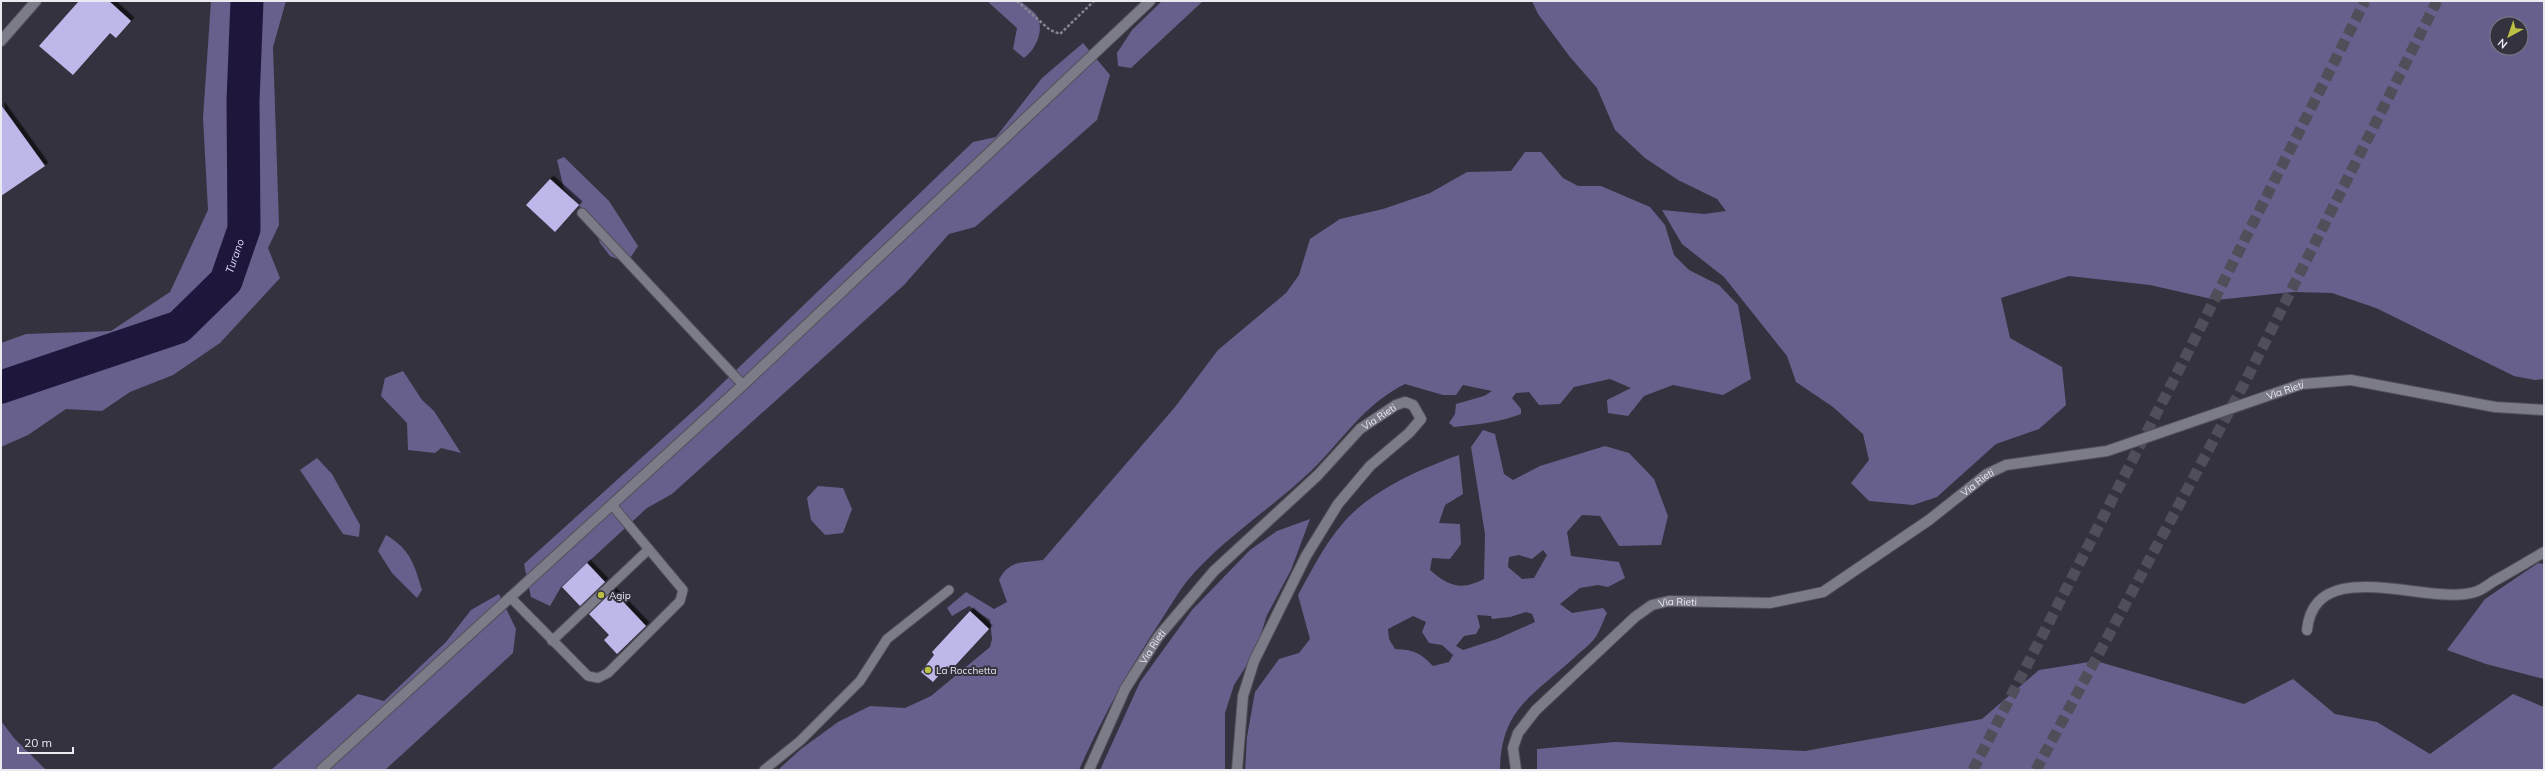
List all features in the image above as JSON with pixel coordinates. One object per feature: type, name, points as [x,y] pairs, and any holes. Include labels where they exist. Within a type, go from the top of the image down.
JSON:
[{"type":"street","points":[[1,41],[36,1]]},
{"type":"street","points":[[321,770],[743,386],[1150,1]]},
{"type":"street","name":"Via Rieti","points":[[1516,770],[1513,748],[1518,732],[1536,710],[1635,617],[1652,605],[1669,601],[1699,600],[1770,603],[1823,592],[1929,520],[1987,474],[2006,465],[2107,451],[2302,384],[2329,381],[2350,380],[2496,408],[2544,410]]},
{"type":"street","name":"Via Rieti","points":[[1089,770],[1125,689],[1158,637],[1214,571],[1318,475],[1360,430],[1396,405],[1405,402],[1413,405],[1421,419],[1409,433],[1370,466],[1338,504],[1306,556],[1254,661],[1243,696],[1237,770]]},
{"type":"street","points":[[2307,630],[2308,616],[2323,596],[2355,586],[2450,595],[2475,592],[2544,552]]},
{"type":"lane","points":[[582,213],[743,386]]},
{"type":"lane","points":[[510,597],[588,676],[598,678],[608,673],[680,601],[683,590],[612,505]]},
{"type":"lane","points":[[552,641],[649,549]]},
{"type":"lane","points":[[764,770],[800,741],[860,681],[888,639],[949,590]]},
{"type":"path","points":[[1017,1],[1050,30],[1060,34],[1094,1]]},
{"type":"shaded area","points":[[211,1],[286,1],[273,47],[279,225],[268,248],[280,278],[220,343],[173,375],[130,392],[102,411],[66,409],[28,435],[1,447],[1,343],[26,334],[111,331],[170,292],[208,210],[203,118]]},
{"type":"shaded area","points":[[987,1],[1020,1],[1037,16],[1040,28],[1038,40],[1032,50],[1024,58],[1013,49],[1017,28]]},
{"type":"shaded area","points":[[1162,1],[1203,1],[1131,68],[1118,66],[1117,53],[1132,30]]},
{"type":"shaded area","points":[[1532,1],[2544,1],[2544,379],[2535,380],[2514,376],[2376,308],[2332,293],[2294,292],[2216,300],[2150,285],[2069,276],[2001,298],[2010,338],[2062,367],[2066,405],[2039,429],[1996,444],[1937,497],[1913,505],[1869,501],[1851,483],[1869,460],[1863,434],[1833,407],[1796,382],[1787,356],[1724,277],[1682,244],[1662,210],[1704,214],[1726,211],[1717,199],[1678,180],[1645,158],[1615,130],[1597,88],[1570,57],[1538,14]]},
{"type":"shaded area","points":[[1083,43],[1110,75],[1097,120],[975,227],[949,234],[904,285],[672,494],[647,508],[561,587],[550,606],[531,597],[524,564],[702,403],[973,142],[996,137],[1042,78]]},
{"type":"shaded area","points":[[1525,152],[1541,152],[1563,178],[1578,186],[1601,186],[1650,207],[1665,225],[1674,255],[1689,270],[1719,285],[1738,305],[1751,379],[1723,395],[1673,385],[1644,396],[1628,416],[1608,413],[1607,400],[1631,388],[1610,379],[1574,387],[1560,404],[1539,405],[1529,392],[1516,393],[1512,398],[1521,409],[1521,414],[1496,421],[1454,427],[1449,423],[1455,414],[1456,404],[1484,396],[1492,391],[1463,385],[1456,395],[1443,395],[1405,384],[1390,392],[1377,402],[1354,424],[1311,471],[1216,551],[1187,581],[1176,596],[1127,676],[1097,732],[1079,770],[778,770],[801,749],[838,722],[870,706],[905,708],[931,696],[990,647],[992,639],[990,620],[969,606],[952,616],[947,608],[966,592],[994,609],[1007,602],[999,580],[1007,569],[1022,562],[1043,560],[1175,407],[1218,350],[1286,293],[1299,275],[1310,239],[1340,219],[1383,209],[1430,193],[1467,172],[1511,171]]},
{"type":"shaded area","points":[[564,157],[609,201],[638,246],[627,263],[610,256],[600,243],[593,221],[564,189],[557,160]]},
{"type":"shaded area","points":[[403,371],[422,400],[434,411],[461,453],[441,448],[435,453],[408,450],[407,423],[381,396],[385,378]]},
{"type":"shaded area","points":[[1483,430],[1495,434],[1504,474],[1513,480],[1540,466],[1605,446],[1629,453],[1654,479],[1668,516],[1661,545],[1619,546],[1600,516],[1582,515],[1567,532],[1571,556],[1619,562],[1625,578],[1608,587],[1598,585],[1580,588],[1560,604],[1572,613],[1603,608],[1607,613],[1593,641],[1522,704],[1513,717],[1506,732],[1502,749],[1500,770],[1245,770],[1247,737],[1255,692],[1279,659],[1299,653],[1310,639],[1298,595],[1319,557],[1337,530],[1368,500],[1382,490],[1413,474],[1459,455],[1463,494],[1445,505],[1439,523],[1460,524],[1461,544],[1450,559],[1432,558],[1430,570],[1443,580],[1455,585],[1468,585],[1484,579],[1485,534],[1471,447]],"holes":[[[1543,550],[1547,555],[1534,578],[1522,579],[1508,567],[1509,557],[1519,555],[1532,559]],[[1526,612],[1532,614],[1535,622],[1497,639],[1463,650],[1456,646],[1464,636],[1476,634],[1480,627],[1477,615],[1491,616],[1492,619],[1510,617]],[[1413,616],[1426,622],[1422,632],[1429,643],[1442,645],[1453,655],[1449,662],[1433,666],[1416,653],[1407,650],[1395,649],[1389,639],[1388,629]]]},
{"type":"shaded area","points":[[317,458],[332,474],[360,525],[359,537],[343,534],[300,470]]},
{"type":"shaded area","points":[[818,486],[843,488],[852,509],[843,533],[825,535],[811,520],[807,498]]},
{"type":"shaded area","points":[[1310,519],[1291,570],[1267,615],[1255,652],[1234,685],[1225,713],[1225,770],[1100,770],[1140,682],[1192,610],[1250,550],[1277,531]]},
{"type":"shaded area","points":[[386,535],[401,546],[414,565],[422,590],[417,598],[392,573],[378,551]]},
{"type":"shaded area","points":[[2538,563],[2544,564],[2544,679],[2486,664],[2447,650],[2485,599]]},
{"type":"shaded area","points":[[499,594],[516,629],[513,653],[385,770],[271,770],[358,694],[384,701],[446,642],[471,610]]},
{"type":"shaded area","points":[[2096,661],[2244,704],[2293,679],[2335,714],[2377,722],[2430,754],[2513,694],[2544,707],[2544,770],[1537,770],[1537,749],[1615,742],[1805,751],[1982,719],[2039,670]]},
{"type":"shaded area","points":[[1,721],[14,738],[46,770],[1,770]]},
{"type":"building","points":[[79,1],[109,1],[131,21],[116,38],[110,33],[73,75],[39,46]]},
{"type":"building","points":[[1,105],[45,166],[1,196]]},
{"type":"building","points":[[550,179],[579,205],[555,232],[526,205]]},
{"type":"building","points":[[587,563],[605,582],[580,606],[562,587]]},
{"type":"building","points":[[613,591],[646,626],[617,654],[604,640],[609,635],[589,614]]},
{"type":"building","points":[[970,611],[989,629],[951,670],[947,666],[933,682],[921,672],[934,655],[932,652]]},
{"type":"waterway","name":"Turano","points":[[1,387],[179,327],[226,281],[244,229],[243,101],[247,1]]},
{"type":"tunnel","points":[[1973,770],[2187,354],[2365,1]]},
{"type":"tunnel","points":[[2036,770],[2244,384],[2437,1]]},
{"type":"place","name":"Agip","points":[[601,595]]},
{"type":"place","name":"La Rocchetta","points":[[928,670]]}]
